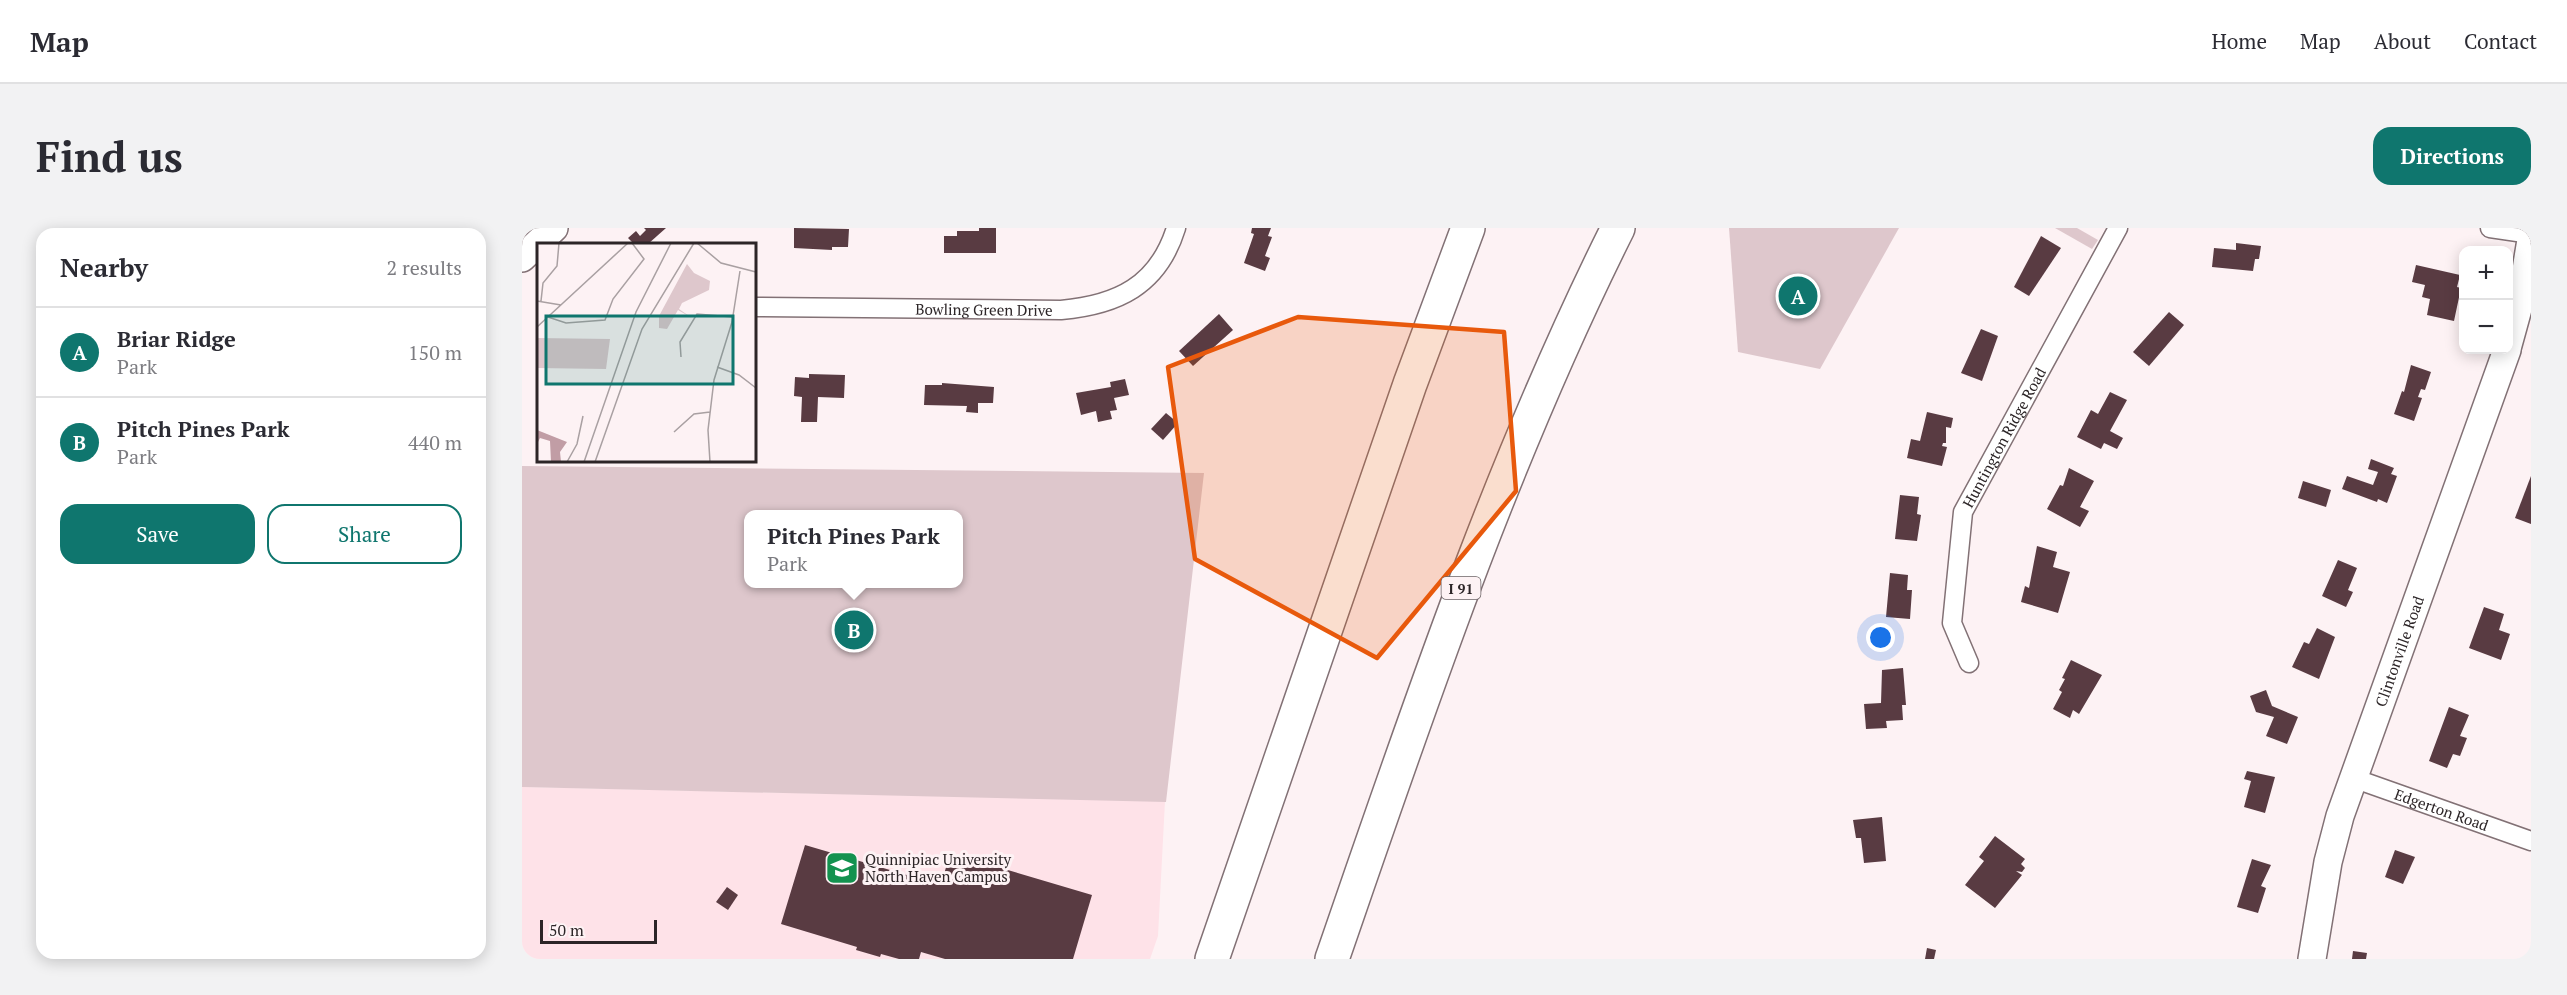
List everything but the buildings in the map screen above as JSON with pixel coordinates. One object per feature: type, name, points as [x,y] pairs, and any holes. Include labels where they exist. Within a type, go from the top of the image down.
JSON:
[{"type":"highway","points":[[1212,959],[1410,384],[1468,228]]},
{"type":"highway","name":"I 91","points":[[1332,959],[1428,679],[1488,517],[1549,371],[1618,228]]},
{"type":"street","name":"Bowling Green Drive","points":[[756,308],[1061,310],[1085,308],[1114,301],[1153,273],[1169,248],[1176,228]]},
{"type":"street","name":"Huntington Ridge Road","points":[[1969,663],[1952,622],[1963,512],[2118,228]]},
{"type":"street","points":[[2490,228],[2531,234]]},
{"type":"street","points":[[2513,327],[2522,294],[2531,240]]},
{"type":"street","points":[[522,258],[537,247]]},
{"type":"street","name":"Clintonville Road","points":[[2313,959],[2328,862],[2353,778],[2506,354]]},
{"type":"street","name":"Edgerton Road","points":[[2353,778],[2531,842]]},
{"type":"highlighted area","points":[[1298,317],[1504,332],[1516,491],[1377,658],[1195,559],[1168,367]]},
{"type":"shaded area","points":[[1729,228],[1899,228],[1820,369],[1738,352]]},
{"type":"shaded area","points":[[2055,228],[2077,228],[2098,240],[2092,249]]},
{"type":"shaded area","points":[[522,466],[1204,473],[1166,802],[522,787]]},
{"type":"shaded area","name":"Quinnipiac University North Haven Campus","points":[[522,787],[1165,801],[1158,936],[1150,959],[522,959]]},
{"type":"place","name":"Briar Ridge","points":[[1798,296]]},
{"type":"place","name":"Pitch Pines Park","points":[[854,630]]},
{"type":"place","name":"Quinnipiac University North Haven Campus","points":[[842,868]]}]
